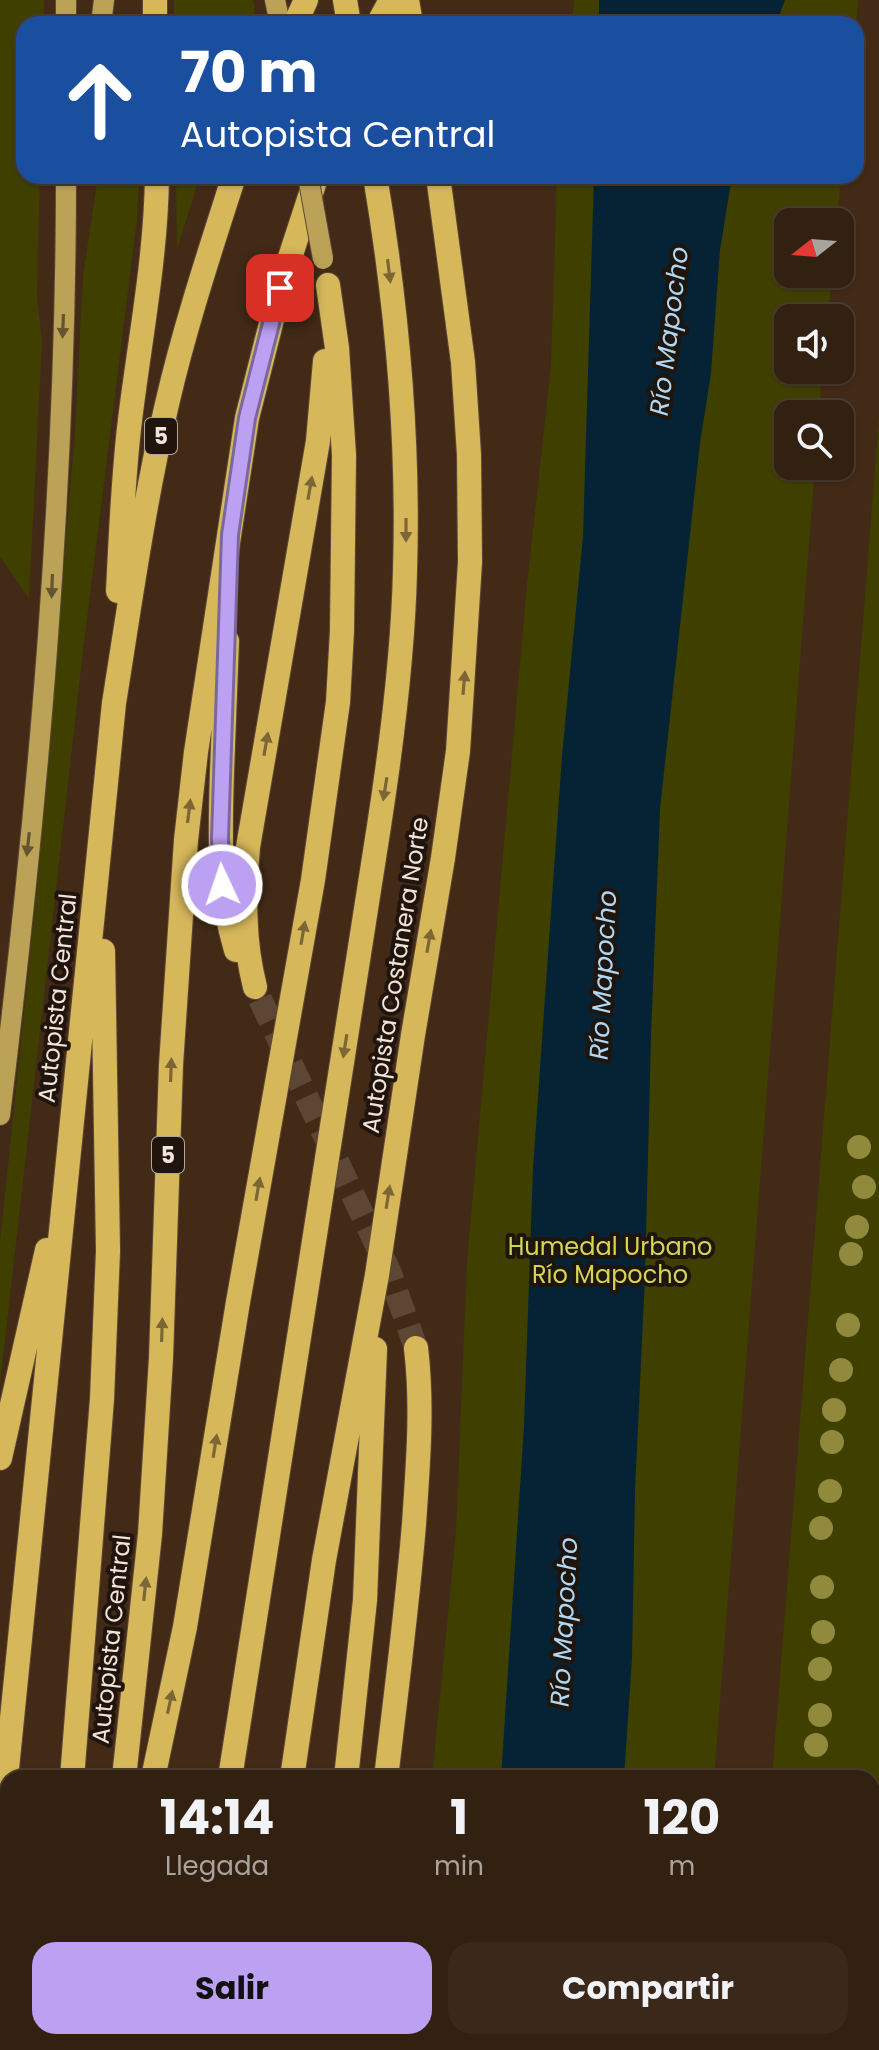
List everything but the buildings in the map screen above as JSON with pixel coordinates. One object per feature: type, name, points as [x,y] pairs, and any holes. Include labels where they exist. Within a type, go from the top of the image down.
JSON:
[{"type":"highway","points":[[114,703],[124,485],[151,275],[157,184]]},
{"type":"highway","name":"Autopista Central","points":[[7,1770],[114,703],[140,538],[167,404],[192,310],[231,184]]},
{"type":"highway","name":"Autopista Central","points":[[125,1770],[150,1534],[161,1358],[171,1065],[186,840],[196,752],[247,418],[296,234],[313,184]]},
{"type":"highway","name":"Autopista Costanera Norte","points":[[293,1770],[324,1560],[377,1275],[458,751],[470,562],[469,455],[463,362],[439,184]]},
{"type":"highway","name":"Autopista Costanera Norte","points":[[231,1770],[384,797],[398,679],[405,575],[403,415],[376,185]]},
{"type":"highway","points":[[230,535],[221,853],[228,924],[237,951],[258,993],[247,955],[243,901],[248,847],[318,441],[328,285]]},
{"type":"highway","points":[[155,1770],[185,1627],[240,1287],[313,880],[338,702],[344,455],[337,348],[328,285]]},
{"type":"highway","points":[[73,1770],[95,1506],[108,1251],[101,840]]},
{"type":"highway","points":[[0,1458],[71,1146]]},
{"type":"highway","points":[[347,1770],[365,1600],[377,1275]]},
{"type":"highway","points":[[387,1770],[417,1476],[421,1389],[416,1348]]},
{"type":"main road","points":[[0,1115],[51,612],[66,184]]},
{"type":"main road","points":[[66,248],[75,184]]},
{"type":"main road","points":[[309,184],[328,285]]},
{"type":"green space","points":[[0,0],[44,0],[44,16],[16,16],[16,184],[40,184],[37,297],[42,342],[29,598],[0,557]]},
{"type":"green space","points":[[174,0],[253,0],[255,11],[253,16],[174,16]]},
{"type":"green space","points":[[574,0],[858,0],[857,16],[573,16]]},
{"type":"green space","points":[[97,184],[139,184],[0,1384],[0,1242],[38,879],[75,431],[83,276]]},
{"type":"green space","points":[[176,184],[197,184],[177,249]]},
{"type":"green space","name":"Humedal Urbano Río Mapocho","points":[[557,184],[840,184],[838,208],[774,208],[774,288],[831,288],[829,304],[774,304],[774,384],[821,384],[820,400],[774,400],[774,480],[814,480],[715,1770],[433,1770],[456,1532],[467,1262],[527,585],[551,366]]},
{"type":"green space","points":[[879,418],[879,1770],[773,1770]]},
{"type":"water","points":[[599,0],[785,0],[779,16],[599,16]]},
{"type":"water","name":"Río Mapocho","points":[[594,184],[731,184],[720,250],[711,373],[700,443],[660,809],[635,1491],[632,1659],[625,1770],[502,1770],[524,1426],[533,1168],[562,756],[583,536]]},
{"type":"tunnel","points":[[260,999],[389,1271],[416,1348]]},
{"type":"route","points":[[222,885],[220,838],[230,535],[247,418],[280,288]]}]
